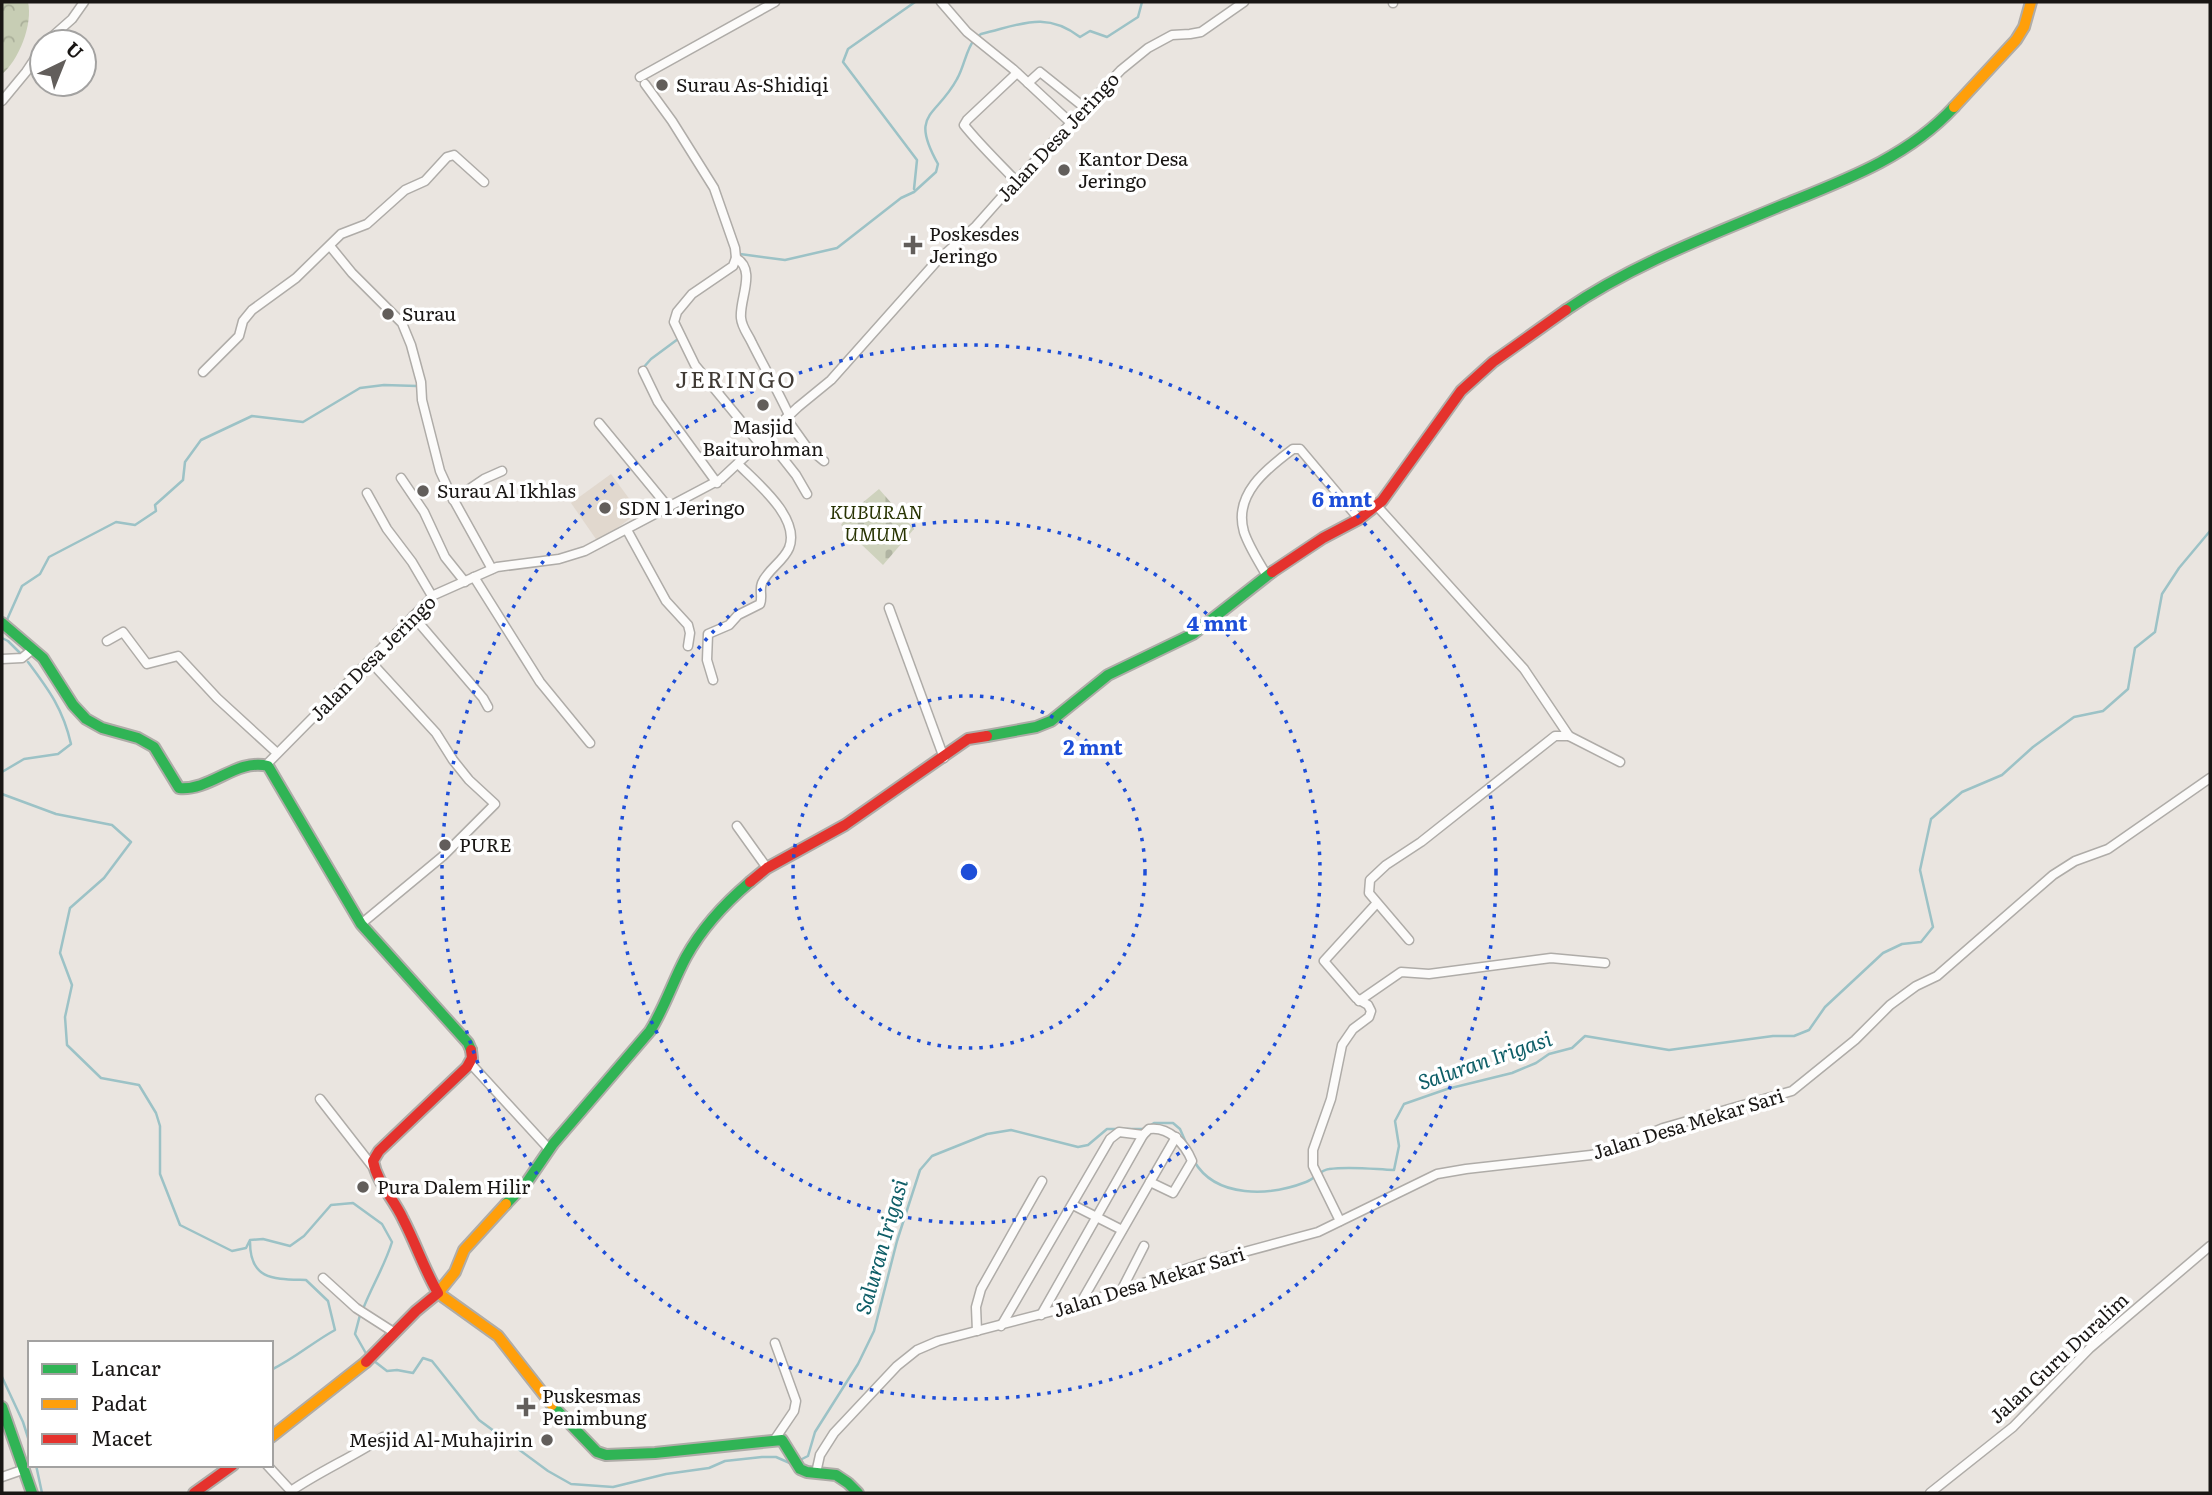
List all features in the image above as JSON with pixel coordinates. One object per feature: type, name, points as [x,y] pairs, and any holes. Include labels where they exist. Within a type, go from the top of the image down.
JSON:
[{"type":"street","points":[[62,28],[84,2]]},
{"type":"street","points":[[775,2],[642,81],[672,121],[714,188],[732,234],[736,258],[729,269],[692,294],[677,312],[674,322],[695,365],[796,475],[807,495]]},
{"type":"street","points":[[941,2],[967,32],[1017,72],[1071,123]]},
{"type":"street","name":"Jalan Desa Jeringo","points":[[266,765],[432,596],[492,569],[577,554],[717,482],[831,380],[936,262],[968,234],[1121,71],[1148,48],[1172,34],[1201,32],[1244,2]]},
{"type":"street","points":[[273,1435],[362,1366],[421,1306],[436,1295],[455,1272],[468,1244],[527,1182],[549,1150],[650,1031],[663,1010],[685,959],[704,928],[736,894],[768,867],[845,825],[944,758],[968,738],[1036,727],[1051,721],[1108,675],[1193,634],[1315,542],[1359,519],[1377,506],[1461,391],[1512,347],[1572,305],[1635,268],[1871,168],[1907,148],[1939,123],[2011,47],[2024,27],[2031,2]]},
{"type":"street","points":[[2,101],[28,69]]},
{"type":"street","points":[[1016,180],[989,155],[964,125],[1017,72]]},
{"type":"street","points":[[1028,83],[1040,72],[1085,108]]},
{"type":"street","points":[[203,372],[239,336],[243,321],[251,310],[283,290],[341,234],[367,224],[405,190],[425,181],[447,157],[454,155],[484,182]]},
{"type":"street","points":[[330,246],[352,274],[402,323],[421,382],[422,400],[436,458],[453,500],[492,569]]},
{"type":"street","points":[[736,258],[744,263],[745,267],[746,281],[741,309],[743,327],[774,383],[788,417],[806,446],[824,461]]},
{"type":"street","points":[[643,372],[658,402],[717,482]]},
{"type":"street","points":[[599,423],[669,508]]},
{"type":"street","points":[[1267,576],[1244,531],[1242,507],[1251,487],[1293,449],[1300,449],[1359,519]]},
{"type":"street","points":[[713,680],[707,660],[708,634],[729,625],[738,615],[761,604],[762,583],[784,557],[790,542],[787,523],[779,505],[738,464]]},
{"type":"street","points":[[453,500],[482,480],[502,471]]},
{"type":"street","points":[[401,478],[424,512],[445,557],[465,582]]},
{"type":"street","points":[[367,494],[432,596]]},
{"type":"street","points":[[1377,506],[1438,577],[1511,654],[1536,685],[1569,736]]},
{"type":"street","points":[[627,530],[666,601],[688,625],[688,646]]},
{"type":"street","points":[[474,577],[540,682],[590,743]]},
{"type":"street","points":[[889,608],[944,758]]},
{"type":"street","points":[[413,616],[439,644],[488,707]]},
{"type":"street","points":[[2,623],[45,661],[78,712],[96,726],[145,741],[153,747],[179,788],[191,789],[254,763],[266,765],[361,925],[468,1044],[472,1054],[470,1063],[379,1151],[374,1158],[373,1167]]},
{"type":"street","points":[[107,641],[123,632],[149,664],[178,656],[217,698],[277,753]]},
{"type":"street","points":[[2,659],[22,658],[33,649]]},
{"type":"street","points":[[361,925],[443,856],[495,804],[469,780],[436,733],[370,661]]},
{"type":"street","points":[[1409,940],[1369,893],[1368,884],[1385,864],[1421,842],[1552,737],[1569,736],[1620,762]]},
{"type":"street","name":"Jalan Desa Mekar Sari","points":[[816,1473],[824,1447],[897,1366],[925,1346],[951,1336],[1002,1326],[1080,1304],[1207,1262],[1318,1232],[1437,1174],[1591,1155],[1664,1128],[1792,1091],[1855,1040],[1890,1005],[1916,986],[1937,976],[2053,875],[2075,861],[2108,849],[2210,778]]},
{"type":"street","points":[[737,826],[768,867]]},
{"type":"street","points":[[1340,1221],[1313,1166],[1313,1150],[1331,1099],[1340,1051],[1349,1034],[1369,1017],[1371,1012],[1368,1005],[1359,1001],[1324,961],[1376,904]]},
{"type":"street","points":[[1359,1001],[1401,972],[1429,974],[1551,958],[1605,963]]},
{"type":"street","points":[[470,1063],[549,1150]]},
{"type":"street","points":[[320,1099],[373,1167],[403,1218],[436,1295],[498,1336],[558,1413],[597,1452],[606,1455],[655,1453],[775,1439],[784,1441],[803,1470],[834,1475],[850,1483],[858,1493]]},
{"type":"street","points":[[1041,1315],[1143,1135],[1149,1129],[1159,1128],[1175,1137],[1192,1161],[1176,1191],[1168,1192],[1150,1182]]},
{"type":"street","points":[[1002,1326],[1115,1134],[1119,1132],[1143,1135]]},
{"type":"street","points":[[1080,1304],[1175,1137]]},
{"type":"street","points":[[977,1331],[976,1307],[981,1289],[1042,1181]]},
{"type":"street","points":[[1073,1205],[1122,1230]]},
{"type":"street","points":[[1121,1291],[1144,1246]]},
{"type":"street","name":"Jalan Guru Duralim","points":[[1930,1493],[2013,1427],[2096,1342],[2210,1246]]},
{"type":"street","points":[[323,1278],[356,1308],[395,1332]]},
{"type":"street","points":[[775,1343],[796,1401],[794,1411],[775,1439]]},
{"type":"street","points":[[2,1407],[32,1493]]},
{"type":"street","points":[[269,1467],[289,1492],[383,1437]]},
{"type":"street","points":[[194,1493],[230,1467]]},
{"type":"street","points":[[2,1477],[25,1469]]},
{"type":"shaded area","name":"SDN 1 Jeringo","points":[[611,474],[639,512],[598,542],[571,503]]},
{"type":"green space","points":[[2,2],[28,2],[29,11],[19,51],[2,74]]},
{"type":"green space","name":"KUBURAN UMUM","points":[[879,489],[914,529],[883,565],[841,525],[849,514]]},
{"type":"waterway","points":[[914,189],[917,160],[843,62],[848,49],[915,2]]},
{"type":"waterway","points":[[977,37],[1032,22],[1055,24],[1080,37],[1090,31],[1107,37],[1138,17],[1142,2]]},
{"type":"waterway","points":[[740,254],[785,260],[837,248],[901,198],[914,192],[936,172],[938,164],[930,147],[926,125],[957,79],[974,40]]},
{"type":"waterway","points":[[643,368],[678,339]]},
{"type":"waterway","points":[[6,622],[22,586],[40,574],[49,557],[116,522],[135,525],[156,511],[155,505],[183,480],[185,462],[201,440],[252,416],[303,422],[360,388],[384,385],[417,386]]},
{"type":"waterway","name":"Saluran Irigasi","points":[[1194,1161],[1216,1182],[1230,1188],[1261,1192],[1292,1187],[1329,1169],[1394,1170],[1399,1146],[1395,1121],[1404,1104],[1447,1089],[1512,1073],[1549,1054],[1572,1048],[1585,1036],[1669,1050],[1773,1036],[1794,1036],[1809,1030],[1825,1007],[1883,953],[1902,944],[1921,942],[1933,927],[1920,870],[1931,819],[1962,792],[2002,775],[2033,747],[2074,717],[2103,711],[2128,689],[2135,648],[2155,632],[2162,594],[2179,568],[2210,531]]},
{"type":"waterway","name":"Saluran Irigasi","points":[[2,638],[23,656]]},
{"type":"waterway","name":"Saluran Irigasi","points":[[2,772],[24,759],[58,754],[71,744],[64,720],[54,700],[28,662]]},
{"type":"waterway","name":"Saluran Irigasi","points":[[2,794],[56,814],[112,825],[131,842],[104,878],[70,908],[60,953],[72,985],[65,1017],[67,1045],[101,1078],[139,1085],[156,1113],[160,1126],[160,1174],[180,1225],[232,1251],[246,1248],[250,1240],[263,1239],[290,1246],[304,1236],[331,1205],[353,1203],[382,1224],[392,1242],[363,1309]]},
{"type":"waterway","name":"Saluran Irigasi","points":[[798,1461],[808,1456],[815,1432],[858,1364],[874,1331],[897,1241],[920,1170],[932,1156],[987,1134],[1011,1130],[1078,1147],[1088,1145],[1107,1129],[1145,1129],[1154,1123],[1173,1123],[1180,1129],[1187,1145]]},
{"type":"waterway","name":"Saluran Irigasi","points":[[250,1242],[254,1264],[260,1271],[275,1278],[306,1280],[328,1301],[335,1330],[273,1369]]},
{"type":"waterway","name":"Saluran Irigasi","points":[[360,1315],[355,1334],[368,1357]]},
{"type":"waterway","name":"Saluran Irigasi","points":[[374,1361],[387,1371],[413,1373],[423,1358],[432,1361],[479,1420],[548,1471],[571,1484],[613,1487],[666,1474],[709,1468],[725,1461],[762,1457],[776,1457],[792,1464]]},
{"type":"waterway","name":"Saluran Irigasi","points":[[2,1377],[28,1438]]},
{"type":"waterway","name":"Saluran Irigasi","points":[[36,1467],[42,1493]]},
{"type":"traffic: fast","points":[[1566,310],[1618,279],[1672,252],[1874,165],[1917,140],[1954,107]]},
{"type":"traffic: fast","points":[[987,736],[1036,727],[1051,721],[1108,675],[1193,634],[1272,572]]},
{"type":"traffic: fast","points":[[2,623],[43,658],[73,705],[86,719],[102,728],[138,738],[154,747],[179,788],[202,785],[245,766],[268,766],[361,924],[468,1043],[471,1050]]},
{"type":"traffic: fast","points":[[506,1204],[527,1182],[553,1144],[650,1031],[699,936],[750,882]]},
{"type":"traffic: fast","points":[[552,1405],[597,1452],[606,1455],[655,1453],[782,1440],[800,1469],[836,1475],[858,1493]]},
{"type":"traffic: fast","points":[[2,1407],[32,1493]]},
{"type":"traffic: slow","points":[[1954,107],[2016,40],[2024,27],[2031,2]]},
{"type":"traffic: slow","points":[[506,1204],[464,1250],[455,1272],[438,1293],[498,1336],[552,1405]]},
{"type":"traffic: slow","points":[[273,1435],[366,1362]]},
{"type":"traffic: jam","points":[[1272,572],[1323,538],[1359,519],[1382,501],[1461,391],[1493,362],[1566,310]]},
{"type":"traffic: jam","points":[[750,882],[767,868],[845,825],[968,739],[987,736]]},
{"type":"traffic: jam","points":[[366,1362],[416,1311],[438,1293],[408,1228],[378,1177],[373,1161],[379,1151],[467,1067],[472,1058],[471,1050]]},
{"type":"traffic: jam","points":[[194,1493],[230,1467]]},
{"type":"place","name":"Surau As-Shidiqi","points":[[662,85]]},
{"type":"place","name":"Kantor Desa Jeringo","points":[[1064,170]]},
{"type":"place","name":"Poskesdes Jeringo","points":[[913,245]]},
{"type":"place","name":"Surau","points":[[388,314]]},
{"type":"place","name":"Masjid Baiturohman","points":[[763,405]]},
{"type":"place","name":"Surau Al Ikhlas","points":[[423,491]]},
{"type":"place","name":"SDN 1 Jeringo","points":[[605,508]]},
{"type":"place","name":"PURE","points":[[445,845]]},
{"type":"place","name":"Pura Dalem Hilir","points":[[363,1187]]},
{"type":"place","name":"Puskesmas Penimbung","points":[[526,1407]]},
{"type":"place","name":"Mesjid Al-Muhajirin","points":[[547,1440]]},
{"type":"district","name":"JERINGO","points":[[736,380]]}]
